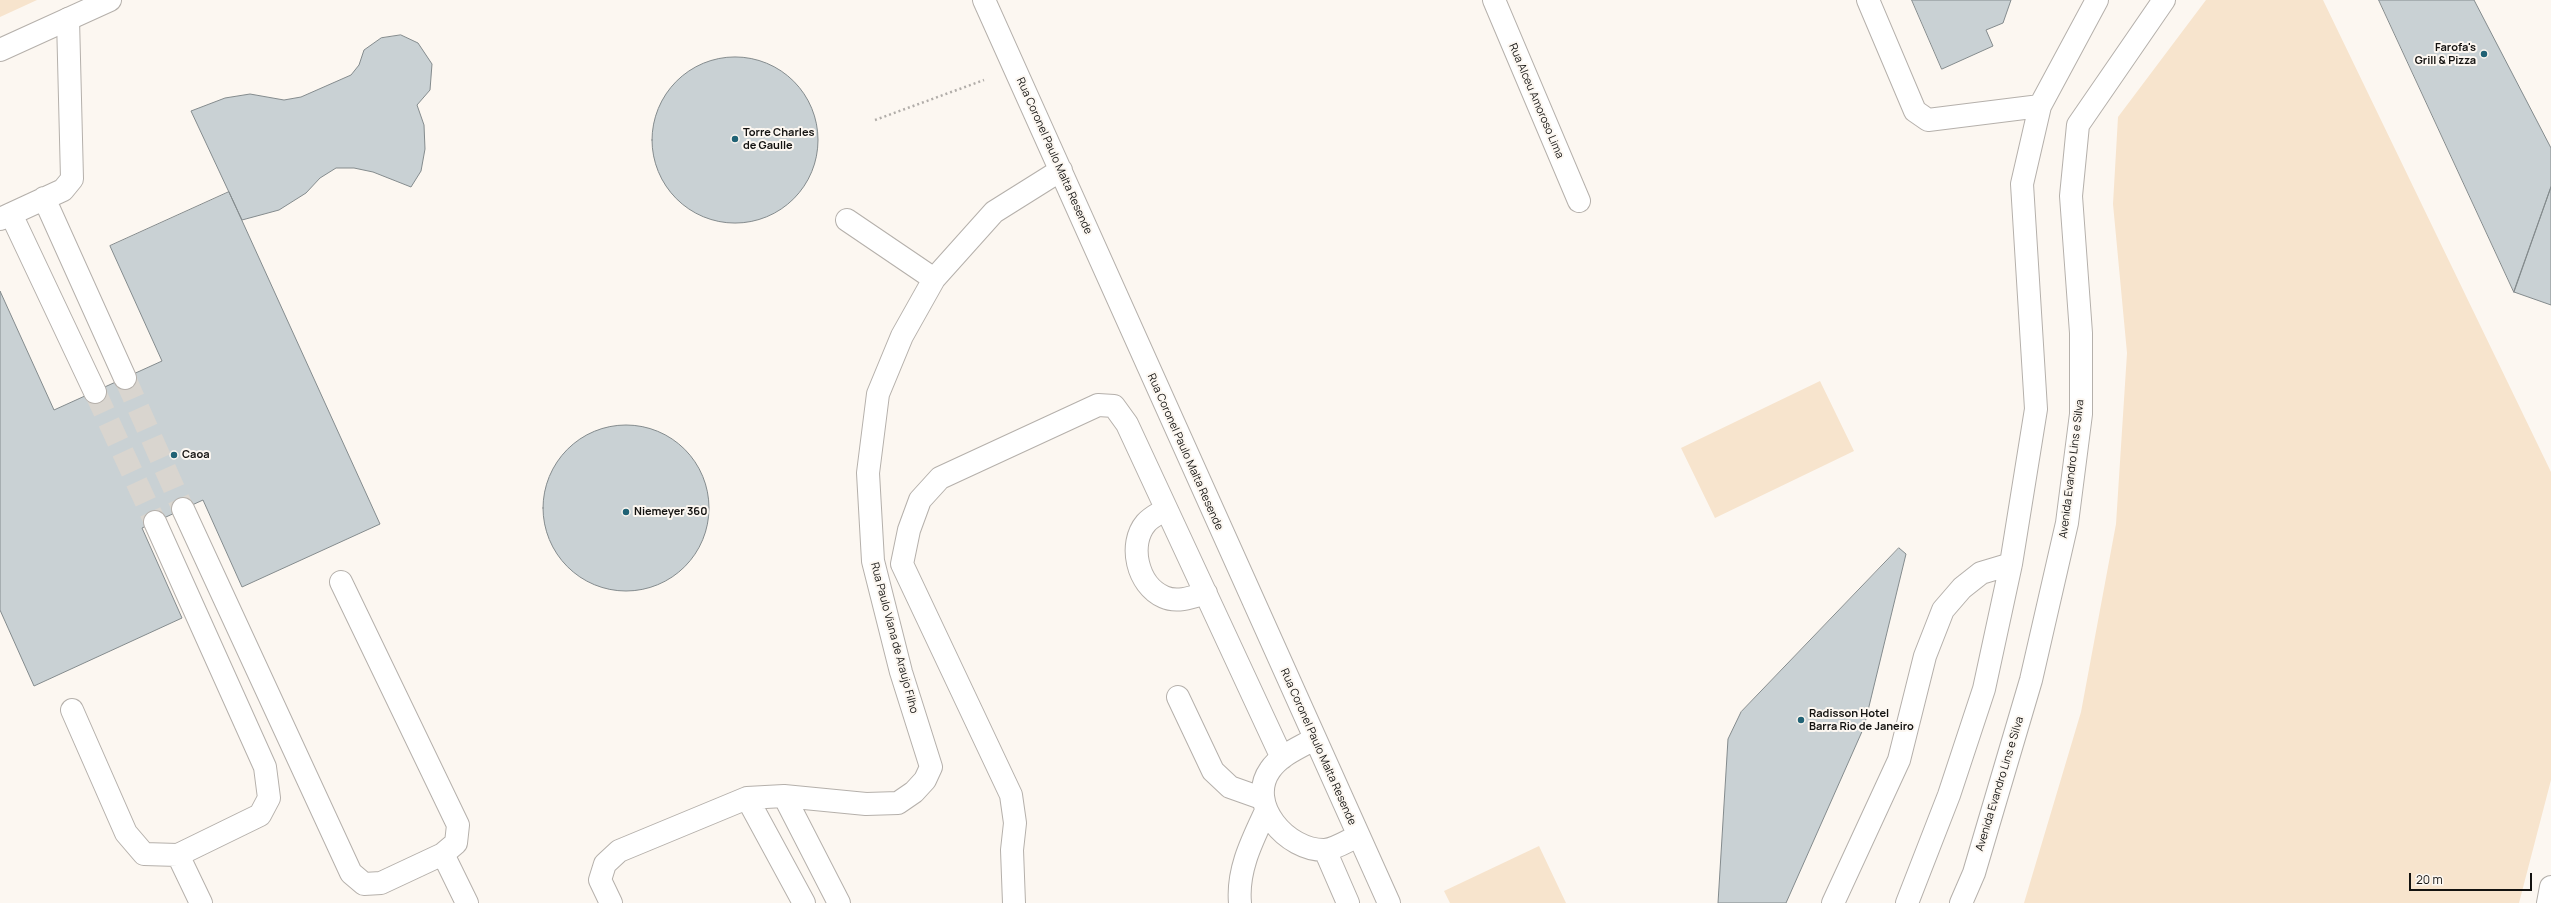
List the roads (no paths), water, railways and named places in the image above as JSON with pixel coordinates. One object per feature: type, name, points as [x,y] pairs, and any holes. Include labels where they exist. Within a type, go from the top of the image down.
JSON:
[{"type":"street","points":[[0,50],[110,0]]},
{"type":"street","name":"Rua Coronel Paulo Malta Resende","points":[[984,0],[1062,170],[1314,739],[1389,903]]},
{"type":"street","name":"Rua Alceu Amoroso Lima","points":[[1494,0],[1579,201]]},
{"type":"street","points":[[1868,0],[1915,111],[1928,120],[2040,106]]},
{"type":"street","points":[[1907,903],[1949,795],[1984,689],[2011,564],[2036,409],[2022,184],[2040,106],[2097,0]]},
{"type":"street","name":"Avenida Evandro Lins e Silva","points":[[1961,903],[1974,873],[2031,680],[2067,523],[2081,414],[2081,333],[2071,196],[2078,125],[2164,0]]},
{"type":"street","points":[[68,19],[72,179],[63,190],[6,217],[95,392]]},
{"type":"street","name":"Rua Paulo Viana de Araujo Filho","points":[[784,796],[866,804],[898,802],[914,792],[925,780],[931,767],[901,672],[873,561],[868,473],[878,394],[902,336],[934,279],[994,212],[1062,170]]},
{"type":"street","points":[[44,198],[125,378]]},
{"type":"street","points":[[847,220],[934,279]]},
{"type":"street","points":[[1014,903],[1012,850],[1015,823],[1011,795],[902,564],[913,518],[920,500],[940,478],[1098,405],[1114,406],[1120,412],[1206,592],[1282,758]]},
{"type":"street","points":[[183,509],[352,873],[364,884],[381,883],[443,854],[456,843],[458,825],[341,582]]},
{"type":"street","points":[[1166,509],[1146,522],[1137,538],[1136,554],[1140,568],[1149,586],[1163,597],[1190,598],[1206,592]]},
{"type":"street","points":[[72,710],[126,833],[144,854],[178,855],[260,815],[269,798],[265,766],[155,522]]},
{"type":"street","points":[[1832,903],[1899,760],[1925,656],[1943,610],[1962,588],[1981,574],[2011,564]]},
{"type":"street","points":[[1178,697],[1213,771],[1230,787],[1264,804],[1276,825],[1292,839],[1305,845],[1325,850],[1358,836]]},
{"type":"street","points":[[1240,903],[1239,890],[1245,856],[1264,804],[1263,782],[1270,770],[1282,758],[1314,739]]},
{"type":"street","points":[[611,903],[600,880],[604,864],[619,851],[747,798],[784,796],[839,903]]},
{"type":"street","points":[[747,798],[804,903]]},
{"type":"street","points":[[1325,850],[1348,903]]},
{"type":"street","points":[[443,854],[467,903]]},
{"type":"street","points":[[178,855],[201,903]]},
{"type":"street","points":[[2548,903],[2551,887]]},
{"type":"tunnel","points":[[125,378],[183,509]]},
{"type":"tunnel","points":[[95,392],[155,522]]},
{"type":"place","name":"Farofa's Grill & Pizza","points":[[2484,54]]},
{"type":"place","name":"Torre Charles de Gaulle","points":[[735,139]]},
{"type":"place","name":"Caoa","points":[[174,455]]},
{"type":"place","name":"Niemeyer 360","points":[[626,512]]},
{"type":"place","name":"Radisson Hotel Barra Rio de Janeiro","points":[[1801,720]]}]
